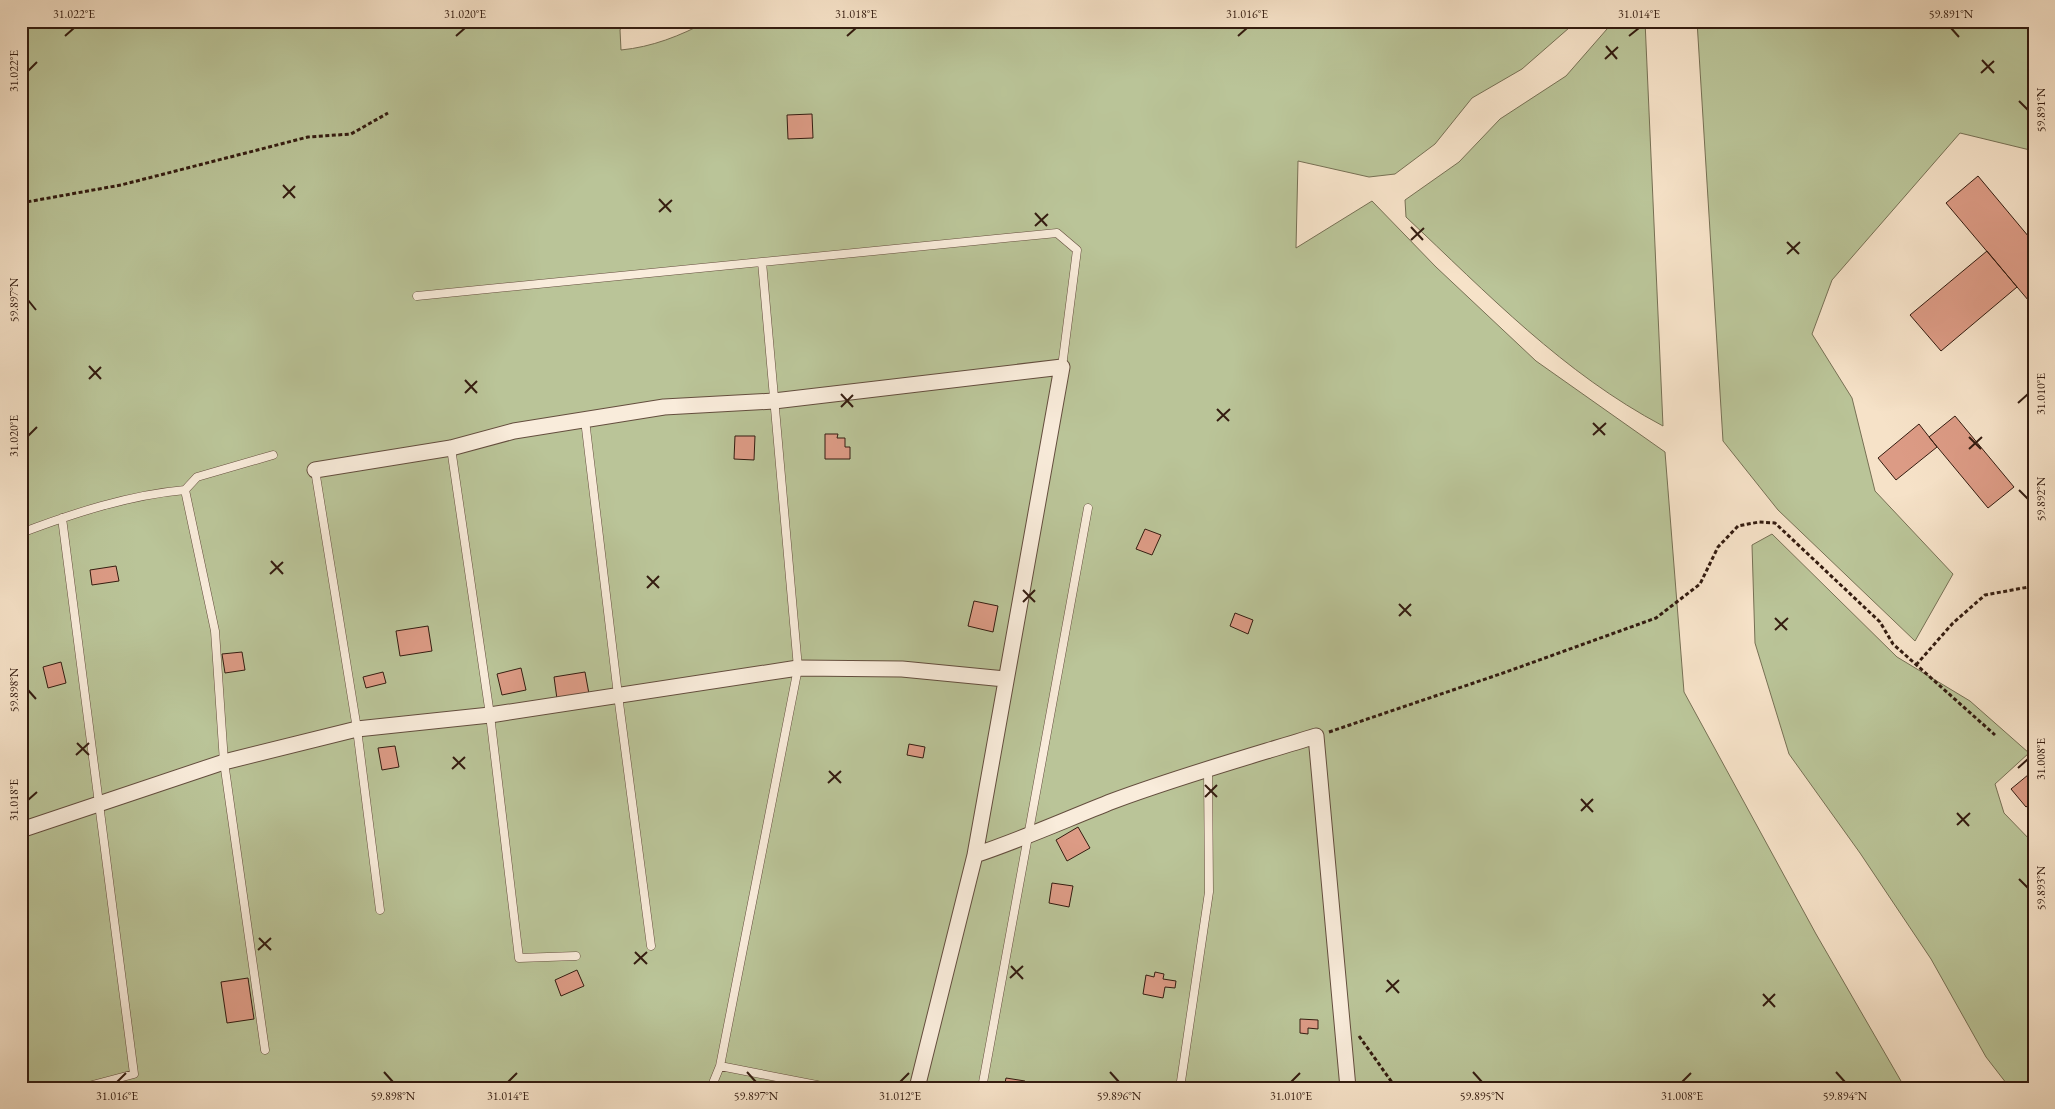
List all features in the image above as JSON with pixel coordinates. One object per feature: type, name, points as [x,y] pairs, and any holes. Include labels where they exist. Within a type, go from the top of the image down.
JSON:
[{"type":"street","points":[[315,470],[451,448],[514,431],[664,407],[774,401],[1062,367],[1005,679],[976,855],[917,1088]]},
{"type":"street","points":[[21,830],[224,762],[357,729],[490,715],[798,668],[902,669],[1005,679]]},
{"type":"street","points":[[976,855],[1026,838],[1113,801],[1208,769],[1316,736],[1348,1088]]},
{"type":"lane","points":[[417,296],[1056,234],[1077,250],[1062,367]]},
{"type":"lane","points":[[711,1088],[720,1066],[798,668],[762,262]]},
{"type":"lane","points":[[585,420],[618,696],[651,946]]},
{"type":"lane","points":[[451,448],[490,715],[519,958],[576,956]]},
{"type":"lane","points":[[21,533],[62,518],[154,493],[185,490],[197,477],[273,455]]},
{"type":"lane","points":[[315,470],[357,729],[380,910]]},
{"type":"lane","points":[[185,490],[215,631],[224,762],[264,1050]]},
{"type":"lane","points":[[982,1088],[1026,838],[1088,508]]},
{"type":"lane","points":[[62,518],[134,1074],[81,1088]]},
{"type":"lane","points":[[1180,1088],[1209,892],[1208,769]]},
{"type":"lane","points":[[720,1066],[832,1088]]},
{"type":"path","points":[[21,203],[121,186],[308,137],[351,134],[388,113]]},
{"type":"path","points":[[1316,736],[1506,672],[1656,618],[1700,584],[1718,547],[1738,526],[1759,522],[1775,523],[1880,622],[1893,644],[1995,735]]},
{"type":"path","points":[[1916,665],[1953,623],[1985,595],[2034,586]]},
{"type":"path","points":[[1356,1032],[1396,1088]]},
{"type":"green space","points":[[21,21],[624,21],[620,30],[621,50],[666,40],[708,21],[1577,21],[1522,69],[1472,98],[1435,144],[1395,174],[1369,177],[1298,161],[1296,248],[1372,201],[1436,267],[1536,361],[1665,452],[1684,692],[1816,934],[1905,1088],[21,1088]]},
{"type":"green space","points":[[1614,21],[1645,21],[1663,426],[1592,382],[1559,357],[1497,303],[1406,217],[1405,200],[1459,162],[1500,119],[1566,76]]},
{"type":"green space","points":[[1697,21],[2034,21],[2034,151],[1960,133],[1832,280],[1812,334],[1852,398],[1875,491],[1953,574],[1915,641],[1778,510],[1723,441]]},
{"type":"green space","points":[[1772,534],[1897,657],[1970,701],[2029,753],[1995,784],[2004,813],[2034,844],[2034,1088],[2010,1088],[1986,1057],[1931,959],[1860,853],[1789,754],[1755,643],[1752,545]]},
{"type":"building","points":[[812,114],[813,138],[788,139],[787,115]]},
{"type":"building","points":[[1978,176],[2034,243],[2034,307],[1946,203]]},
{"type":"building","points":[[1987,251],[2017,287],[1941,351],[1910,315]]},
{"type":"building","points":[[1955,416],[2014,487],[1988,508],[1929,437]]},
{"type":"building","points":[[1919,424],[1937,447],[1896,480],[1878,458]]},
{"type":"building","points":[[825,434],[838,434],[837,438],[845,438],[845,447],[850,447],[850,459],[825,459]]},
{"type":"building","points":[[735,436],[755,436],[754,460],[734,459]]},
{"type":"building","points":[[1145,529],[1161,535],[1152,555],[1136,549]]},
{"type":"building","points":[[116,566],[119,581],[92,585],[90,570]]},
{"type":"building","points":[[974,601],[998,606],[993,632],[968,626]]},
{"type":"building","points":[[1235,613],[1253,620],[1248,634],[1230,626]]},
{"type":"building","points":[[428,626],[432,651],[400,656],[396,631]]},
{"type":"building","points":[[242,652],[245,670],[225,673],[222,654]]},
{"type":"building","points":[[61,662],[66,683],[48,688],[43,667]]},
{"type":"building","points":[[521,668],[526,690],[502,695],[497,674]]},
{"type":"building","points":[[383,672],[386,683],[366,688],[363,677]]},
{"type":"building","points":[[585,672],[589,694],[557,699],[554,677]]},
{"type":"building","points":[[909,744],[925,747],[923,758],[907,755]]},
{"type":"building","points":[[395,746],[399,767],[382,770],[378,748]]},
{"type":"building","points":[[2034,770],[2034,801],[2026,807],[2011,789]]},
{"type":"building","points":[[1078,827],[1090,848],[1067,861],[1056,840]]},
{"type":"building","points":[[1052,883],[1073,886],[1069,907],[1049,903]]},
{"type":"building","points":[[577,970],[584,986],[561,996],[555,980]]},
{"type":"building","points":[[1155,972],[1164,974],[1163,979],[1176,981],[1175,988],[1165,987],[1163,998],[1143,994],[1146,975],[1154,977]]},
{"type":"building","points":[[248,978],[254,1019],[227,1023],[221,982]]},
{"type":"building","points":[[1300,1019],[1318,1020],[1318,1029],[1308,1028],[1308,1034],[1300,1033]]},
{"type":"building","points":[[1006,1078],[1025,1081],[1024,1088],[1004,1088]]}]
